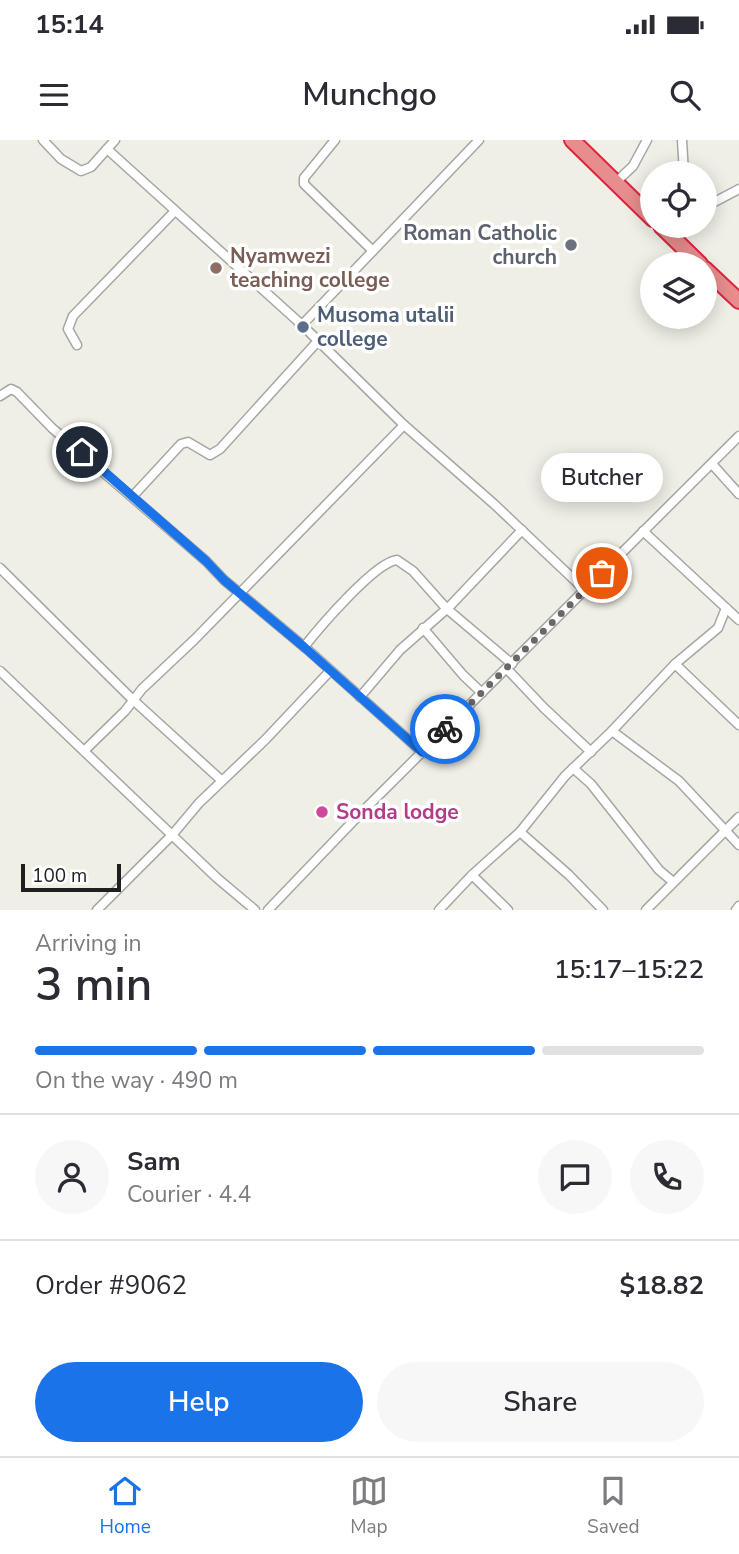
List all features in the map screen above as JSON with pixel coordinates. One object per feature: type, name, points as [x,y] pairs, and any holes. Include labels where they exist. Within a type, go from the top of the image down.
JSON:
[{"type":"highway","points":[[572,140],[640,207]]},
{"type":"highway","points":[[677,238],[689,252]]},
{"type":"highway","points":[[717,280],[739,300]]},
{"type":"street","points":[[43,140],[61,159],[81,171],[91,167],[115,140]]},
{"type":"street","points":[[335,140],[304,178],[304,184],[373,251]]},
{"type":"street","points":[[302,325],[477,140]]},
{"type":"street","points":[[615,183],[633,166],[647,140]]},
{"type":"street","points":[[682,140],[683,161]]},
{"type":"street","points":[[107,149],[302,325],[404,425],[585,590]]},
{"type":"street","points":[[717,201],[739,189]]},
{"type":"street","points":[[77,345],[68,329],[73,316],[174,212]]},
{"type":"street","points":[[132,496],[181,444],[188,442],[210,455],[216,453],[245,424],[317,341]]},
{"type":"street","points":[[0,396],[11,389],[18,392],[52,428],[422,752]]},
{"type":"street","points":[[84,751],[125,710],[132,699],[241,593],[404,425]]},
{"type":"street","points":[[268,910],[422,752],[739,436]]},
{"type":"street","points":[[712,464],[739,494]]},
{"type":"street","points":[[360,697],[390,661],[522,530]]},
{"type":"street","points":[[643,531],[739,620]]},
{"type":"street","points":[[304,647],[383,565],[392,561],[402,562],[446,608],[510,666],[544,708],[591,752]]},
{"type":"street","points":[[0,568],[132,699],[221,780]]},
{"type":"street","points":[[439,910],[472,875],[520,832],[573,768],[675,664],[718,628],[726,608]]},
{"type":"street","points":[[423,628],[482,693]]},
{"type":"street","points":[[675,664],[739,725]]},
{"type":"street","points":[[0,671],[255,910]]},
{"type":"street","points":[[97,910],[330,671]]},
{"type":"street","points":[[612,731],[680,781],[739,845]]},
{"type":"street","points":[[573,768],[590,784],[659,870],[672,881]]},
{"type":"street","points":[[646,910],[672,881],[739,817]]},
{"type":"street","points":[[520,832],[569,875],[603,910]]},
{"type":"street","points":[[472,875],[508,910]]},
{"type":"way so far","points":[[445,729],[602,573]]},
{"type":"place","name":"Roman Catholic church","points":[[571,245]]},
{"type":"place","name":"Nyamwezi teaching college","points":[[216,268]]},
{"type":"place","name":"Musoma utalii college","points":[[303,327]]},
{"type":"place","name":"Butcher","points":[[602,573]]},
{"type":"place","name":"Sonda lodge","points":[[322,812]]},
{"type":"route","points":[[82,452],[422,752],[445,729]]}]
